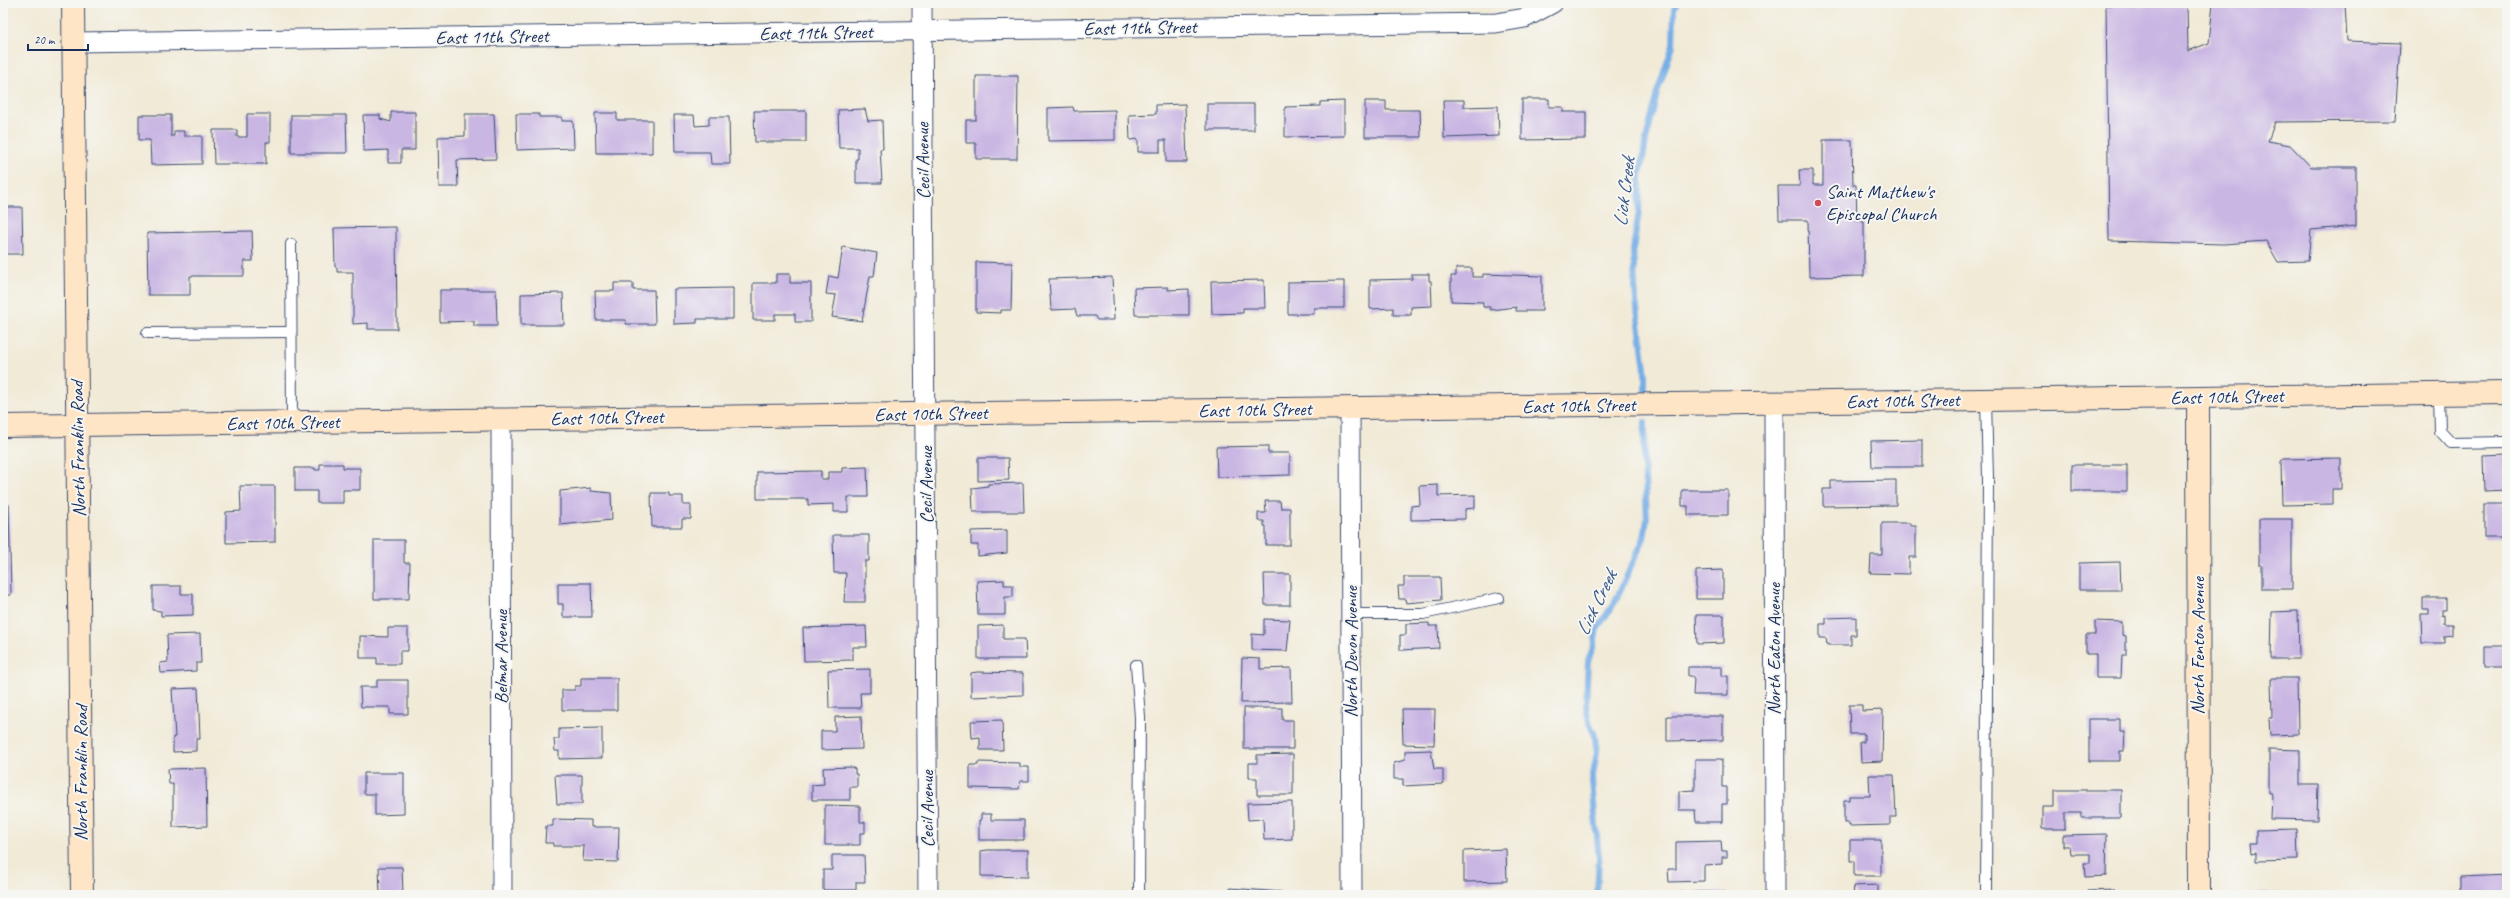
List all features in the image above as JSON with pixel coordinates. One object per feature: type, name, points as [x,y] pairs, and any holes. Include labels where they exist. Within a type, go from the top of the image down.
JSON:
[{"type":"main road","name":"North Franklin Road","points":[[74,3],[82,895]]},
{"type":"main road","name":"East 10th Street","points":[[3,426],[2507,393]]},
{"type":"main road","name":"North Fenton Avenue","points":[[2198,398],[2199,895]]},
{"type":"street","name":"Cecil Avenue","points":[[922,3],[926,414],[928,895]]},
{"type":"street","name":"East 11th Street","points":[[74,42],[922,32],[1496,23],[1524,18],[1553,3]]},
{"type":"street","name":"North Eaton Avenue","points":[[1774,403],[1775,895]]},
{"type":"street","name":"North Devon Avenue","points":[[1350,409],[1352,895]]},
{"type":"street","name":"Belmar Avenue","points":[[501,419],[502,895]]},
{"type":"lane","points":[[291,244],[292,423]]},
{"type":"lane","points":[[147,333],[291,332]]},
{"type":"lane","points":[[2438,394],[2440,432],[2451,443],[2507,442]]},
{"type":"lane","points":[[1986,400],[1988,478],[1986,895]]},
{"type":"lane","points":[[1350,614],[1422,614],[1499,598]]},
{"type":"lane","points":[[1136,665],[1140,717],[1139,895]]},
{"type":"building","points":[[2213,3],[2345,3],[2347,41],[2400,43],[2395,121],[2275,122],[2268,141],[2290,145],[2311,167],[2356,167],[2356,226],[2311,230],[2308,261],[2278,262],[2266,241],[2224,244],[2109,241],[2106,5],[2187,6],[2188,51],[2209,43]]},
{"type":"building","points":[[976,76],[1018,76],[1017,159],[976,159],[976,143],[966,143],[966,120],[976,120]]},
{"type":"building","points":[[1522,99],[1549,99],[1549,107],[1563,107],[1563,112],[1586,112],[1586,139],[1522,140]]},
{"type":"building","points":[[1443,100],[1464,100],[1464,107],[1498,106],[1499,136],[1444,138]]},
{"type":"building","points":[[1344,101],[1344,136],[1285,137],[1285,107],[1320,106],[1320,102]]},
{"type":"building","points":[[1365,101],[1386,101],[1386,110],[1420,110],[1421,137],[1365,137]]},
{"type":"building","points":[[1185,104],[1187,162],[1166,162],[1166,140],[1160,140],[1160,152],[1138,152],[1138,139],[1130,140],[1129,115],[1156,114],[1156,105]]},
{"type":"building","points":[[1207,104],[1254,104],[1254,130],[1207,130]]},
{"type":"building","points":[[1073,107],[1074,111],[1115,110],[1115,140],[1048,141],[1048,108]]},
{"type":"building","points":[[865,109],[868,121],[882,120],[883,149],[880,149],[882,183],[856,183],[856,159],[858,159],[858,148],[839,148],[838,110]]},
{"type":"building","points":[[754,111],[806,111],[806,142],[755,142]]},
{"type":"building","points":[[391,112],[415,112],[415,150],[401,150],[401,163],[388,163],[388,150],[364,151],[363,115],[380,115],[380,119],[391,122]]},
{"type":"building","points":[[595,113],[617,113],[617,120],[652,120],[652,153],[596,153]]},
{"type":"building","points":[[247,114],[270,114],[270,142],[266,142],[266,164],[214,164],[213,130],[237,130],[237,137],[247,137]]},
{"type":"building","points":[[465,114],[494,114],[496,159],[457,160],[458,187],[439,187],[438,137],[465,136]]},
{"type":"building","points":[[516,114],[539,114],[539,117],[562,117],[562,121],[573,121],[574,148],[517,150]]},
{"type":"building","points":[[139,115],[171,115],[171,136],[174,136],[174,131],[184,131],[184,136],[202,136],[202,164],[151,165],[150,140],[139,140]]},
{"type":"building","points":[[291,115],[346,115],[347,153],[291,153]]},
{"type":"building","points":[[674,115],[694,115],[695,126],[709,125],[709,117],[729,117],[730,164],[711,164],[710,152],[675,152]]},
{"type":"building","name":"Saint Matthew's Episcopal Church","points":[[1823,140],[1852,140],[1853,185],[1856,185],[1857,221],[1864,221],[1864,276],[1809,277],[1808,220],[1779,220],[1778,186],[1800,186],[1799,170],[1813,170],[1813,185],[1823,185]]},
{"type":"building","points":[[3,207],[22,207],[23,254],[3,254]]},
{"type":"building","points":[[396,227],[397,329],[368,329],[368,323],[353,324],[353,272],[337,272],[337,267],[335,267],[334,228]]},
{"type":"building","points":[[252,231],[253,261],[244,261],[244,276],[190,276],[190,295],[148,295],[147,233]]},
{"type":"building","points":[[843,247],[877,253],[874,276],[870,276],[862,321],[832,317],[836,295],[826,294],[829,276],[838,278]]},
{"type":"building","points":[[976,262],[1012,263],[1011,310],[1001,310],[1001,313],[976,312]]},
{"type":"building","points":[[1456,268],[1472,268],[1472,277],[1483,277],[1483,274],[1542,276],[1542,311],[1516,311],[1516,307],[1490,310],[1490,307],[1483,307],[1483,302],[1451,301],[1451,276],[1456,276]]},
{"type":"building","points":[[776,274],[790,274],[790,283],[811,283],[811,322],[795,322],[795,314],[775,314],[775,320],[753,320],[753,283],[776,283]]},
{"type":"building","points":[[1412,274],[1429,274],[1429,281],[1431,281],[1432,306],[1411,307],[1411,315],[1393,315],[1393,308],[1370,309],[1370,280],[1412,279]]},
{"type":"building","points":[[1112,277],[1114,320],[1097,320],[1095,316],[1077,316],[1075,309],[1051,310],[1049,279]]},
{"type":"building","points":[[1264,280],[1265,308],[1243,308],[1243,313],[1212,314],[1211,281]]},
{"type":"building","points":[[1344,281],[1344,308],[1314,308],[1314,314],[1288,314],[1288,282]]},
{"type":"building","points":[[614,283],[633,283],[633,290],[654,290],[655,324],[626,324],[626,320],[596,320],[595,291],[614,291]]},
{"type":"building","points":[[1168,287],[1168,290],[1189,289],[1189,315],[1135,315],[1134,288]]},
{"type":"building","points":[[733,288],[733,319],[697,319],[697,323],[674,324],[674,289]]},
{"type":"building","points":[[440,290],[496,290],[497,326],[474,326],[474,321],[440,322]]},
{"type":"building","points":[[563,293],[564,325],[521,325],[521,294]]},
{"type":"building","points":[[1922,440],[1922,467],[1872,467],[1871,441]]},
{"type":"building","points":[[1268,446],[1268,453],[1290,453],[1290,475],[1217,477],[1216,447]]},
{"type":"building","points":[[2507,455],[2507,490],[2484,491],[2483,456]]},
{"type":"building","points":[[978,458],[1008,458],[1009,480],[978,481]]},
{"type":"building","points":[[2341,458],[2341,489],[2332,489],[2332,504],[2282,505],[2281,461],[2284,459]]},
{"type":"building","points":[[320,464],[343,464],[343,468],[360,468],[360,490],[343,490],[343,503],[317,503],[317,491],[295,491],[295,468],[315,468],[315,470],[320,470]]},
{"type":"building","points":[[2072,465],[2127,465],[2127,491],[2072,491]]},
{"type":"building","points":[[867,467],[868,497],[848,497],[848,512],[834,512],[834,504],[808,505],[808,499],[757,499],[757,472],[821,471],[821,479],[828,479],[828,472],[842,472],[842,468]]},
{"type":"building","points":[[1896,480],[1896,505],[1823,506],[1823,489],[1831,489],[1831,481]]},
{"type":"building","points":[[1023,483],[1024,512],[973,512],[972,488],[988,486],[988,484]]},
{"type":"building","points":[[1438,485],[1438,496],[1475,495],[1475,508],[1465,509],[1465,519],[1411,520],[1411,506],[1420,505],[1419,486]]},
{"type":"building","points":[[240,486],[275,486],[275,542],[226,543],[226,512],[241,511]]},
{"type":"building","points":[[591,488],[591,491],[611,493],[612,520],[560,525],[560,491]]},
{"type":"building","points":[[1682,490],[1728,490],[1728,515],[1688,515],[1688,506],[1682,506]]},
{"type":"building","points":[[651,493],[669,493],[669,496],[683,496],[683,505],[691,505],[691,519],[682,519],[682,527],[652,527]]},
{"type":"building","points":[[1265,501],[1280,501],[1281,508],[1290,508],[1290,545],[1266,545],[1266,526],[1264,526],[1264,521],[1258,521],[1258,513],[1266,513]]},
{"type":"building","points":[[3,503],[9,505],[11,595],[3,595]]},
{"type":"building","points":[[2484,504],[2507,504],[2507,538],[2484,538]]},
{"type":"building","points":[[2292,519],[2292,589],[2262,589],[2262,565],[2259,565],[2259,520]]},
{"type":"building","points":[[1882,523],[1910,523],[1910,526],[1916,526],[1916,557],[1909,557],[1909,574],[1870,573],[1871,555],[1882,555]]},
{"type":"building","points":[[1007,530],[1007,553],[978,556],[978,545],[971,545],[971,531]]},
{"type":"building","points":[[833,535],[869,535],[869,561],[865,561],[865,602],[844,602],[846,573],[834,573]]},
{"type":"building","points":[[374,540],[404,540],[404,563],[410,563],[409,599],[374,599]]},
{"type":"building","points":[[2120,562],[2121,590],[2079,590],[2079,563]]},
{"type":"building","points":[[1723,570],[1723,599],[1696,599],[1696,571]]},
{"type":"building","points":[[1264,574],[1290,574],[1290,605],[1265,605]]},
{"type":"building","points":[[1404,577],[1440,577],[1441,600],[1406,603],[1405,599],[1399,599],[1398,586],[1404,586]]},
{"type":"building","points":[[1004,580],[1004,585],[1013,585],[1013,597],[1005,597],[1005,615],[978,615],[977,581]]},
{"type":"building","points":[[558,583],[591,583],[592,617],[563,617],[563,604],[558,604]]},
{"type":"building","points":[[153,586],[181,586],[181,594],[193,594],[193,615],[161,616],[161,611],[153,610]]},
{"type":"building","points":[[2423,598],[2446,598],[2446,610],[2442,610],[2442,616],[2444,615],[2444,624],[2452,624],[2452,635],[2444,636],[2444,643],[2422,643],[2421,614],[2429,614],[2429,610],[2423,610]]},
{"type":"building","points":[[2298,611],[2299,659],[2271,659],[2272,612]]},
{"type":"building","points":[[1696,615],[1724,615],[1724,643],[1697,644]]},
{"type":"building","points":[[1856,617],[1856,635],[1851,635],[1851,645],[1827,645],[1826,638],[1820,638],[1820,624],[1826,624],[1826,618]]},
{"type":"building","points":[[1264,619],[1290,620],[1287,651],[1252,650],[1252,634],[1264,635]]},
{"type":"building","points":[[2095,621],[2122,622],[2122,635],[2126,636],[2126,655],[2122,655],[2121,678],[2096,678],[2096,654],[2086,654],[2086,635],[2095,635]]},
{"type":"building","points":[[1429,623],[1429,626],[1438,626],[1439,648],[1400,650],[1400,635],[1406,635],[1406,624]]},
{"type":"building","points":[[1003,625],[1003,639],[1025,639],[1026,659],[978,659],[978,626]]},
{"type":"building","points":[[866,626],[867,647],[853,647],[853,660],[804,661],[803,628]]},
{"type":"building","points":[[388,628],[408,628],[408,651],[400,651],[400,664],[377,664],[377,658],[360,658],[360,636],[388,637]]},
{"type":"building","points":[[200,634],[201,663],[196,663],[196,671],[161,673],[160,663],[168,662],[167,635]]},
{"type":"building","points":[[2484,646],[2505,646],[2505,649],[2507,649],[2507,672],[2505,672],[2505,667],[2484,667]]},
{"type":"building","points":[[1242,658],[1260,659],[1260,669],[1291,668],[1292,702],[1241,703]]},
{"type":"building","points":[[1688,667],[1722,667],[1722,676],[1728,676],[1728,695],[1693,695],[1694,679],[1692,676],[1688,676]]},
{"type":"building","points":[[870,669],[870,693],[860,693],[861,708],[829,708],[828,670]]},
{"type":"building","points":[[971,673],[1023,673],[1023,695],[971,697]]},
{"type":"building","points":[[581,678],[617,678],[617,710],[562,710],[562,690],[575,690],[575,686],[581,686]]},
{"type":"building","points":[[2271,678],[2297,678],[2298,734],[2270,735],[2269,718],[2272,718]]},
{"type":"building","points":[[377,680],[408,680],[408,714],[390,714],[390,707],[361,707],[360,687],[377,687]]},
{"type":"building","points":[[198,688],[200,739],[196,739],[196,751],[173,752],[173,737],[175,737],[172,689]]},
{"type":"building","points":[[1849,705],[1862,705],[1862,711],[1883,710],[1882,761],[1861,762],[1860,742],[1864,742],[1864,734],[1850,734]]},
{"type":"building","points":[[1244,708],[1282,708],[1282,720],[1293,720],[1293,749],[1244,749]]},
{"type":"building","points":[[1402,709],[1435,709],[1434,745],[1403,744]]},
{"type":"building","points":[[861,716],[862,749],[821,750],[821,731],[835,731],[835,717]]},
{"type":"building","points":[[1667,716],[1723,716],[1723,740],[1667,741]]},
{"type":"building","points":[[2089,719],[2120,719],[2120,732],[2125,732],[2124,751],[2120,751],[2120,761],[2089,761]]},
{"type":"building","points":[[1002,720],[1003,750],[980,750],[980,737],[972,738],[971,721]]},
{"type":"building","points":[[602,728],[602,758],[559,759],[559,751],[555,751],[554,739],[559,739],[559,729]]},
{"type":"building","points":[[2269,749],[2300,750],[2300,785],[2318,785],[2317,820],[2271,819],[2272,793],[2269,793]]},
{"type":"building","points":[[1431,750],[1434,769],[1443,769],[1443,784],[1403,786],[1403,779],[1394,779],[1394,763],[1405,760],[1405,751]]},
{"type":"building","points":[[1293,754],[1293,795],[1257,795],[1257,778],[1249,778],[1249,763],[1257,763],[1257,755]]},
{"type":"building","points":[[1695,759],[1722,759],[1722,787],[1727,787],[1727,804],[1722,804],[1722,822],[1696,822],[1695,810],[1679,810],[1679,791],[1695,790]]},
{"type":"building","points":[[978,762],[1020,763],[1020,767],[1029,767],[1029,781],[1020,781],[1019,789],[970,788],[970,765],[978,765]]},
{"type":"building","points":[[851,767],[855,769],[855,774],[857,774],[857,787],[850,787],[850,800],[812,800],[812,785],[824,784],[823,768]]},
{"type":"building","points":[[206,768],[207,826],[173,827],[173,784],[169,784],[168,769]]},
{"type":"building","points":[[364,773],[404,773],[404,814],[375,815],[375,794],[364,794]]},
{"type":"building","points":[[555,775],[582,775],[582,804],[557,804]]},
{"type":"building","points":[[1869,775],[1894,775],[1896,817],[1890,817],[1890,825],[1849,826],[1849,823],[1844,823],[1844,800],[1849,800],[1849,796],[1870,796]]},
{"type":"building","points":[[2055,790],[2121,790],[2121,818],[2081,818],[2081,813],[2065,813],[2065,829],[2042,829],[2042,807],[2055,807]]},
{"type":"building","points":[[1292,802],[1292,839],[1264,840],[1263,819],[1248,820],[1247,803]]},
{"type":"building","points":[[825,805],[860,806],[860,822],[865,822],[865,833],[860,833],[860,845],[825,845]]},
{"type":"building","points":[[981,814],[991,814],[991,820],[1024,820],[1024,840],[979,840],[979,820],[981,820]]},
{"type":"building","points":[[553,819],[591,820],[591,827],[619,827],[618,862],[583,861],[584,846],[553,846],[553,843],[545,843],[546,826],[553,826]]},
{"type":"building","points":[[2297,829],[2298,860],[2256,861],[2256,852],[2251,853],[2250,843],[2256,843],[2256,830]]},
{"type":"building","points":[[2107,834],[2106,876],[2085,877],[2084,863],[2090,863],[2090,854],[2071,854],[2070,846],[2063,846],[2063,835]]},
{"type":"building","points":[[1850,840],[1881,840],[1881,876],[1854,876],[1854,861],[1850,861]]},
{"type":"building","points":[[1721,841],[1722,851],[1727,851],[1727,857],[1722,857],[1722,864],[1704,865],[1704,881],[1669,882],[1668,869],[1676,869],[1676,842]]},
{"type":"building","points":[[1506,849],[1507,881],[1464,882],[1464,851]]},
{"type":"building","points":[[1028,850],[1028,877],[981,876],[981,851]]},
{"type":"building","points":[[832,855],[864,855],[865,882],[856,882],[856,890],[823,890],[823,870],[832,870]]},
{"type":"building","points":[[379,867],[402,867],[403,895],[380,895]]},
{"type":"building","points":[[2507,874],[2507,895],[2461,895],[2461,876]]},
{"type":"building","points":[[1878,885],[1878,895],[1854,895],[1853,886]]},
{"type":"building","points":[[1230,888],[1281,892],[1280,895],[1230,895]]},
{"type":"building","points":[[2115,890],[2115,895],[2086,895],[2086,891]]},
{"type":"building","points":[[1681,892],[1725,892],[1725,895],[1681,895]]},
{"type":"building","points":[[2251,893],[2292,893],[2292,895],[2251,895]]},
{"type":"waterway","name":"Lick Creek","points":[[1645,390],[1645,369],[1636,301],[1633,250],[1639,212],[1640,173],[1657,93],[1673,45],[1674,9],[1677,3]]},
{"type":"waterway","name":"Lick Creek","points":[[1597,895],[1599,859],[1592,781],[1597,752],[1594,732],[1589,723],[1586,705],[1588,661],[1594,645],[1597,629],[1615,602],[1644,538],[1647,519],[1644,457],[1645,422]]},
{"type":"place","name":"Saint Matthew's Episcopal Church","points":[[1818,203]]}]
